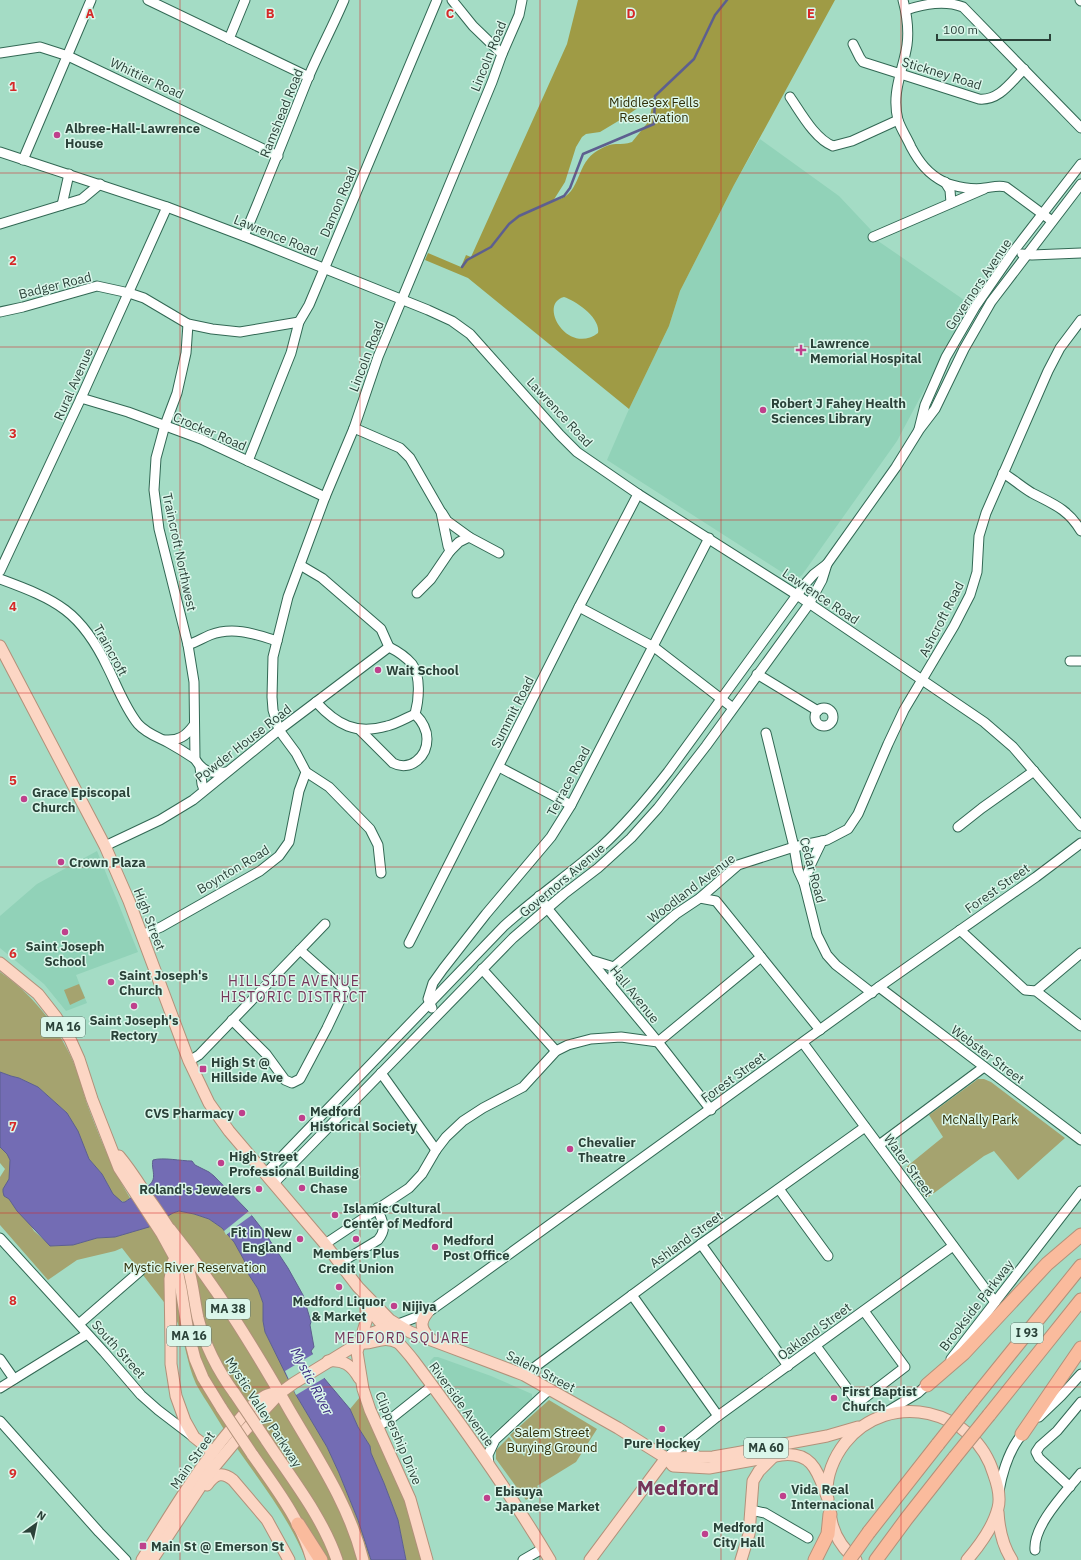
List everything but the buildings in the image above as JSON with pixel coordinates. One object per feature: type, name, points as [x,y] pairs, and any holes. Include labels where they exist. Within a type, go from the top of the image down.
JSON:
[{"type":"highway","points":[[927,1385],[964,1353],[1047,1264],[1081,1235]]},
{"type":"highway","name":"I 93","points":[[849,1560],[938,1444],[1081,1266]]},
{"type":"highway","name":"I 93","points":[[876,1560],[955,1457],[1081,1300]]},
{"type":"highway","points":[[1022,1434],[1081,1348]]},
{"type":"highway","points":[[815,1560],[828,1534],[830,1514]]},
{"type":"highway","points":[[298,1524],[321,1560]]},
{"type":"main road","name":"High Street","points":[[0,646],[106,846],[142,934],[189,1061],[204,1094],[219,1117],[325,1244],[358,1288],[387,1318],[396,1325]]},
{"type":"main road","name":"Mystic Valley Parkway","points":[[0,963],[38,994],[66,1031],[79,1059],[92,1098],[119,1168],[136,1186],[181,1250],[188,1269],[199,1318],[210,1353],[221,1374],[316,1516],[329,1540],[337,1560]]},
{"type":"main road","name":"Mystic Valley Parkway","points":[[165,1226],[174,1256],[188,1332],[195,1359],[204,1380],[286,1504],[298,1524],[312,1560]]},
{"type":"main road","name":"MA 38","points":[[165,1226],[187,1250],[239,1324],[280,1393]]},
{"type":"main road","points":[[174,1256],[170,1279],[171,1364],[176,1396],[194,1437]]},
{"type":"main road","name":"High Street","points":[[358,1288],[365,1303],[385,1328]]},
{"type":"main road","name":"Clippership Drive","points":[[365,1303],[367,1318],[359,1343],[358,1356],[362,1383],[370,1410],[410,1499],[427,1560]]},
{"type":"main road","points":[[427,1313],[423,1318],[423,1331],[433,1340]]},
{"type":"main road","name":"Main Street","points":[[152,1560],[202,1482],[280,1393],[291,1384],[359,1343],[369,1334],[396,1325]]},
{"type":"main road","name":"Salem Street","points":[[396,1325],[524,1375],[666,1458],[674,1466],[703,1468],[773,1457],[795,1455],[802,1457],[811,1463],[821,1478],[828,1499]]},
{"type":"main road","name":"Riverside Avenue","points":[[385,1328],[399,1343],[432,1386],[490,1467],[549,1560]]},
{"type":"main road","name":"Main Street","points":[[359,1343],[384,1339],[399,1343]]},
{"type":"main road","points":[[325,1363],[339,1361],[347,1364],[356,1371],[362,1383]]},
{"type":"main road","points":[[280,1393],[334,1486],[358,1541],[363,1560]]},
{"type":"main road","name":"Main Street","points":[[142,1560],[202,1466],[242,1416],[268,1394],[280,1393]]},
{"type":"main road","name":"MA 60","points":[[666,1458],[713,1457],[838,1434],[864,1425],[874,1418],[910,1412],[931,1414],[949,1420],[960,1426],[975,1440],[989,1460],[999,1492],[998,1508],[1002,1542],[1006,1552],[1012,1560]]},
{"type":"main road","points":[[828,1499],[827,1490],[834,1459],[852,1435],[864,1425]]},
{"type":"main road","name":"South Street","points":[[194,1437],[213,1452]]},
{"type":"main road","points":[[741,1560],[748,1539],[751,1510],[751,1489],[754,1480],[762,1467],[773,1457]]},
{"type":"main road","points":[[590,1560],[666,1458]]},
{"type":"main road","points":[[181,1516],[194,1503],[212,1479],[218,1475],[227,1475],[241,1488],[266,1520],[289,1560]]},
{"type":"main road","name":"MA 60","points":[[828,1499],[830,1514],[837,1537],[849,1554],[856,1560]]},
{"type":"main road","points":[[967,1560],[988,1534],[998,1508]]},
{"type":"street","points":[[23,160],[91,0]]},
{"type":"street","points":[[148,0],[309,77]]},
{"type":"street","points":[[229,39],[245,0]]},
{"type":"street","name":"Ramshead Road","points":[[244,236],[309,77],[344,0]]},
{"type":"street","name":"Damon Road","points":[[248,461],[291,354],[299,322],[309,305],[323,268],[365,174],[404,75],[437,0]]},
{"type":"street","points":[[452,0],[473,26],[502,54]]},
{"type":"street","name":"Lincoln Road","points":[[306,772],[279,730],[273,710],[271,684],[274,657],[288,597],[325,497],[354,428],[378,356],[492,82],[519,15],[522,0]]},
{"type":"street","points":[[903,0],[908,26],[907,42],[899,74],[896,102],[898,120],[908,141],[922,164],[931,173],[945,182],[969,187],[986,188]]},
{"type":"street","points":[[906,10],[937,1],[949,1],[960,5],[969,11],[1081,128]]},
{"type":"street","name":"Stickney Road","points":[[853,44],[863,62],[973,98],[985,100],[998,95],[1024,69]]},
{"type":"street","name":"Whittier Road","points":[[0,53],[40,47],[68,56],[278,156]]},
{"type":"street","points":[[790,97],[819,137],[833,146],[852,141],[898,120]]},
{"type":"street","name":"Lawrence Road","points":[[0,152],[167,207],[244,236],[452,321],[470,334],[577,452],[638,494],[797,595],[923,680],[996,732],[1013,747],[1081,826]]},
{"type":"street","name":"Governors Avenue","points":[[918,430],[925,405],[946,357],[982,295],[1081,164]]},
{"type":"street","points":[[62,205],[68,174]]},
{"type":"street","points":[[945,182],[950,190],[951,203]]},
{"type":"street","points":[[0,224],[82,199],[100,184]]},
{"type":"street","name":"Governors Avenue","points":[[266,1173],[504,926],[600,847],[645,801],[668,772],[797,595],[814,574],[827,564],[884,486],[918,430],[935,409],[964,349],[997,292],[1081,184]]},
{"type":"street","points":[[873,237],[986,188],[995,186],[1006,187],[1052,222]]},
{"type":"street","name":"Rural Avenue","points":[[0,571],[81,398],[167,207]]},
{"type":"street","points":[[1013,252],[1026,255],[1081,253]]},
{"type":"street","name":"Badger Road","points":[[0,312],[97,286],[144,298],[188,324],[240,332],[299,322]]},
{"type":"street","name":"Ashcroft Road","points":[[794,846],[827,840],[848,829],[858,814],[904,710],[923,680],[970,595],[977,572],[980,530],[986,513],[1051,364],[1081,320]]},
{"type":"street","name":"Traincroft Northwest","points":[[188,324],[186,353],[178,394],[165,425],[156,458],[154,490],[159,529],[188,645]]},
{"type":"street","name":"Crocker Road","points":[[81,398],[165,425],[248,461],[325,497]]},
{"type":"street","points":[[354,428],[400,448],[410,458],[447,521],[469,537],[499,553]]},
{"type":"street","points":[[1003,473],[1031,492],[1061,508],[1080,527]]},
{"type":"street","name":"Summit Road","points":[[409,943],[579,607],[638,494]]},
{"type":"street","points":[[441,512],[450,551]]},
{"type":"street","points":[[417,593],[431,579],[458,542],[469,537]]},
{"type":"street","name":"Terrace Road","points":[[429,1004],[429,990],[443,969],[486,914],[551,837],[572,805],[709,538]]},
{"type":"street","name":"Governors Avenue","points":[[274,1183],[513,938],[547,908],[598,868],[631,838],[662,803],[809,604],[822,580],[827,564]]},
{"type":"street","points":[[300,565],[322,578],[381,629],[389,647],[402,655],[414,667],[417,678],[418,705],[415,714],[387,726],[360,730],[341,724],[332,718],[316,702]]},
{"type":"street","name":"Traincroft","points":[[0,578],[46,597],[62,607],[76,619],[97,646],[134,718],[148,732],[195,758]]},
{"type":"street","points":[[579,607],[654,647],[733,708]]},
{"type":"street","points":[[204,790],[200,767],[195,758],[194,682],[188,645],[210,635],[228,631],[253,633],[277,641]]},
{"type":"street","name":"Powder House Road","points":[[106,846],[169,815],[204,790],[279,730],[389,647]]},
{"type":"street","points":[[1070,661],[1081,661]]},
{"type":"street","points":[[757,674],[818,711]]},
{"type":"street","points":[[360,730],[393,763],[398,765],[414,764],[421,757],[427,740],[424,725],[415,714]]},
{"type":"street","points":[[163,740],[175,740],[183,737],[194,725]]},
{"type":"street","name":"Cedar Road","points":[[766,733],[794,846],[798,870],[804,883],[817,935],[827,955],[836,965],[875,990]]},
{"type":"street","points":[[200,767],[212,772],[226,772]]},
{"type":"street","points":[[498,767],[572,805]]},
{"type":"street","points":[[958,827],[1034,771]]},
{"type":"street","points":[[306,772],[329,787],[370,830],[378,845],[381,873]]},
{"type":"street","name":"Boynton Road","points":[[142,934],[158,928],[260,871],[280,856],[289,842],[299,791],[306,772]]},
{"type":"street","points":[[804,883],[815,854],[822,841]]},
{"type":"street","name":"Forest Street","points":[[396,1325],[427,1313],[711,1110],[875,990],[1036,877],[1081,843]]},
{"type":"street","name":"Woodland Avenue","points":[[614,967],[676,914],[719,883],[738,865],[794,846]]},
{"type":"street","points":[[716,901],[719,883]]},
{"type":"street","name":"Hall Avenue","points":[[539,896],[547,908],[658,1042],[711,1110]]},
{"type":"street","points":[[700,898],[716,901],[820,1030]]},
{"type":"street","points":[[189,1061],[199,1055],[325,924]]},
{"type":"street","points":[[960,930],[1025,990],[1036,991],[1081,1026]]},
{"type":"street","points":[[232,1020],[266,1054],[285,1080],[292,1083],[300,1079],[328,1028],[345,990],[300,950]]},
{"type":"street","points":[[1036,991],[1081,953]]},
{"type":"street","points":[[325,1244],[409,1188],[422,1174],[436,1150],[446,1137],[463,1121],[483,1108],[523,1087],[556,1051],[568,1045],[591,1039],[621,1037],[658,1042],[761,957]]},
{"type":"street","points":[[591,960],[614,967],[611,985]]},
{"type":"street","points":[[482,969],[556,1051]]},
{"type":"street","name":"Webster Street","points":[[875,990],[984,1067],[1081,1140]]},
{"type":"street","points":[[429,1004],[437,1015]]},
{"type":"street","name":"Water Street","points":[[803,1043],[994,1302]]},
{"type":"street","points":[[878,1145],[984,1067]]},
{"type":"street","points":[[381,1074],[436,1150]]},
{"type":"street","points":[[320,1118],[328,1127]]},
{"type":"street","name":"Ashland Street","points":[[524,1375],[701,1244],[865,1127]]},
{"type":"street","points":[[779,1189],[828,1256]]},
{"type":"street","name":"Brookside Parkway","points":[[874,1418],[901,1404],[927,1385],[946,1365],[1081,1191]]},
{"type":"street","points":[[340,1264],[378,1240],[382,1235],[384,1228],[377,1208]]},
{"type":"street","name":"South Street","points":[[0,1238],[79,1324],[141,1395],[194,1437]]},
{"type":"street","points":[[701,1244],[788,1366]]},
{"type":"street","name":"Oakland Street","points":[[666,1458],[718,1416],[953,1246]]},
{"type":"street","points":[[79,1324],[140,1271]]},
{"type":"street","points":[[632,1295],[718,1416]]},
{"type":"street","points":[[816,1346],[858,1403],[905,1367],[864,1311]]},
{"type":"street","points":[[0,1388],[87,1334]]},
{"type":"street","points":[[0,1359],[14,1379]]},
{"type":"street","points":[[999,1492],[1008,1458],[1022,1434],[1081,1374]]},
{"type":"street","points":[[377,1426],[393,1418],[432,1386]]},
{"type":"street","points":[[490,1467],[488,1455],[495,1440],[550,1389]]},
{"type":"street","points":[[1070,1487],[1037,1456],[1036,1452],[1081,1402]]},
{"type":"street","points":[[0,1421],[126,1560]]},
{"type":"street","points":[[691,1438],[691,1452],[700,1457]]},
{"type":"street","points":[[213,1452],[223,1452],[232,1446]]},
{"type":"street","points":[[1035,1550],[1036,1536],[1041,1524],[1081,1473]]},
{"type":"street","points":[[751,1510],[765,1513],[808,1538]]},
{"type":"street","points":[[523,1560],[542,1549]]},
{"type":"shaded area","name":"Lawrence Memorial Hospital","points":[[760,139],[839,196],[871,230],[878,241],[970,304],[897,441],[802,575],[797,579],[791,578],[607,460],[629,409],[669,326],[680,291],[734,185]]},
{"type":"shaded area","name":"Saint Joseph School","points":[[97,851],[138,952],[76,975],[87,1003],[66,1011],[44,984],[0,948],[0,916],[37,884]]},
{"type":"shaded area","points":[[434,1357],[438,1357],[491,1376],[532,1394],[532,1399],[486,1439],[483,1439],[430,1367],[430,1361]]},
{"type":"green space","name":"Middlesex Fells Reservation","points":[[578,0],[835,0],[734,185],[680,291],[669,326],[629,409],[468,278],[425,260],[428,253],[461,267],[466,255],[471,257],[567,44]],"holes":[[[654,97],[649,121],[632,142],[626,144],[613,144],[601,148],[594,153],[588,159],[569,194],[553,201],[565,182],[576,147],[582,137],[586,134],[600,132]],[[564,297],[581,306],[592,316],[598,327],[598,333],[587,338],[576,338],[567,334],[555,318],[554,309],[556,302]]]},
{"type":"green space","points":[[0,972],[20,988],[38,1006],[54,1027],[67,1049],[76,1069],[87,1104],[101,1140],[117,1175],[130,1198],[125,1202],[118,1200],[102,1174],[89,1159],[67,1113],[38,1087],[19,1078],[0,1072]]},
{"type":"green space","points":[[79,984],[85,998],[70,1005],[64,990]]},
{"type":"green space","name":"McNally Park","points":[[978,1079],[984,1079],[991,1082],[1065,1138],[1018,1180],[994,1151],[984,1156],[926,1199],[905,1168],[943,1137],[929,1115]]},
{"type":"green space","name":"Mystic River Reservation","points":[[0,1147],[9,1155],[11,1163],[9,1180],[3,1189],[4,1196],[9,1199],[17,1211],[28,1221],[34,1231],[51,1246],[73,1245],[97,1238],[115,1237],[141,1229],[179,1211],[209,1219],[222,1228],[234,1242],[244,1260],[249,1275],[258,1289],[263,1303],[263,1321],[265,1332],[296,1395],[327,1447],[358,1520],[371,1560],[306,1560],[286,1521],[224,1429],[196,1384],[181,1332],[174,1315],[122,1248],[77,1260],[48,1280],[0,1225],[0,1177],[5,1169],[0,1163]]},
{"type":"green space","points":[[360,1397],[369,1422],[406,1502],[421,1560],[406,1560],[398,1520],[371,1453],[370,1446],[358,1427],[350,1409]]},
{"type":"green space","name":"Salem Street Burying Ground","points":[[549,1400],[597,1429],[576,1462],[537,1486],[540,1490],[526,1500],[496,1459],[496,1450],[509,1437],[524,1456],[525,1455],[510,1435]]},
{"type":"water","name":"Mystic River","points":[[0,1072],[19,1078],[38,1087],[67,1113],[78,1131],[89,1159],[102,1174],[113,1194],[122,1202],[125,1202],[145,1189],[151,1183],[153,1180],[153,1160],[172,1159],[192,1161],[195,1165],[209,1172],[248,1211],[263,1230],[288,1268],[303,1295],[311,1322],[310,1325],[314,1347],[311,1351],[324,1378],[350,1409],[358,1427],[370,1446],[371,1453],[398,1520],[406,1560],[371,1560],[358,1520],[327,1447],[296,1395],[265,1332],[263,1321],[263,1303],[258,1289],[249,1275],[244,1260],[234,1242],[222,1228],[209,1219],[179,1211],[149,1227],[115,1237],[97,1238],[73,1245],[50,1246],[17,1211],[9,1199],[4,1196],[3,1189],[9,1179],[10,1160],[7,1154],[0,1147]]},
{"type":"pier","points":[[249,1211],[252,1215],[226,1235],[224,1231]]},
{"type":"pier","points":[[315,1353],[326,1377],[296,1395],[285,1371]]},
{"type":"waterway","points":[[462,267],[467,260],[491,247],[509,224],[519,216],[564,196],[570,188],[583,154],[654,124],[655,96],[694,59],[715,15],[727,0]]},
{"type":"place","name":"Albree-Hall-Lawrence House","points":[[57,135]]},
{"type":"place","name":"Lawrence Memorial Hospital","points":[[801,350]]},
{"type":"place","name":"Robert J Fahey Health Sciences Library","points":[[763,410]]},
{"type":"place","name":"Wait School","points":[[378,670]]},
{"type":"place","name":"Grace Episcopal Church","points":[[24,799]]},
{"type":"place","name":"Crown Plaza","points":[[61,862]]},
{"type":"place","name":"Saint Joseph School","points":[[65,932]]},
{"type":"place","name":"Saint Joseph's Church","points":[[111,982]]},
{"type":"place","name":"Saint Joseph's Rectory","points":[[134,1006]]},
{"type":"place","name":"High St @ Hillside Ave","points":[[203,1069]]},
{"type":"place","name":"CVS Pharmacy","points":[[242,1113]]},
{"type":"place","name":"Medford Historical Society","points":[[302,1118]]},
{"type":"place","name":"Chevalier Theatre","points":[[570,1149]]},
{"type":"place","name":"High Street Professional Building","points":[[221,1163]]},
{"type":"place","name":"Chase","points":[[302,1188]]},
{"type":"place","name":"Roland's Jewelers","points":[[259,1189]]},
{"type":"place","name":"Islamic Cultural Center of Medford","points":[[335,1215]]},
{"type":"place","name":"Fit in New England","points":[[300,1239]]},
{"type":"place","name":"Members Plus Credit Union","points":[[356,1239]]},
{"type":"place","name":"Medford Post Office","points":[[435,1247]]},
{"type":"place","name":"Medford Liquor & Market","points":[[339,1287]]},
{"type":"place","name":"Nijiya","points":[[394,1306]]},
{"type":"place","name":"First Baptist Church","points":[[834,1398]]},
{"type":"place","name":"Pure Hockey","points":[[662,1429]]},
{"type":"place","name":"Vida Real Internacional","points":[[783,1496]]},
{"type":"place","name":"Ebisuya Japanese Market","points":[[487,1498]]},
{"type":"place","name":"Medford City Hall","points":[[705,1534]]},
{"type":"place","name":"Main St @ Emerson St","points":[[143,1546]]},
{"type":"district","name":"HILLSIDE AVENUE HISTORIC DISTRICT","points":[[294,990]]},
{"type":"district","name":"MEDFORD SQUARE","points":[[402,1338]]},
{"type":"district","name":"Medford","points":[[678,1488]]}]
